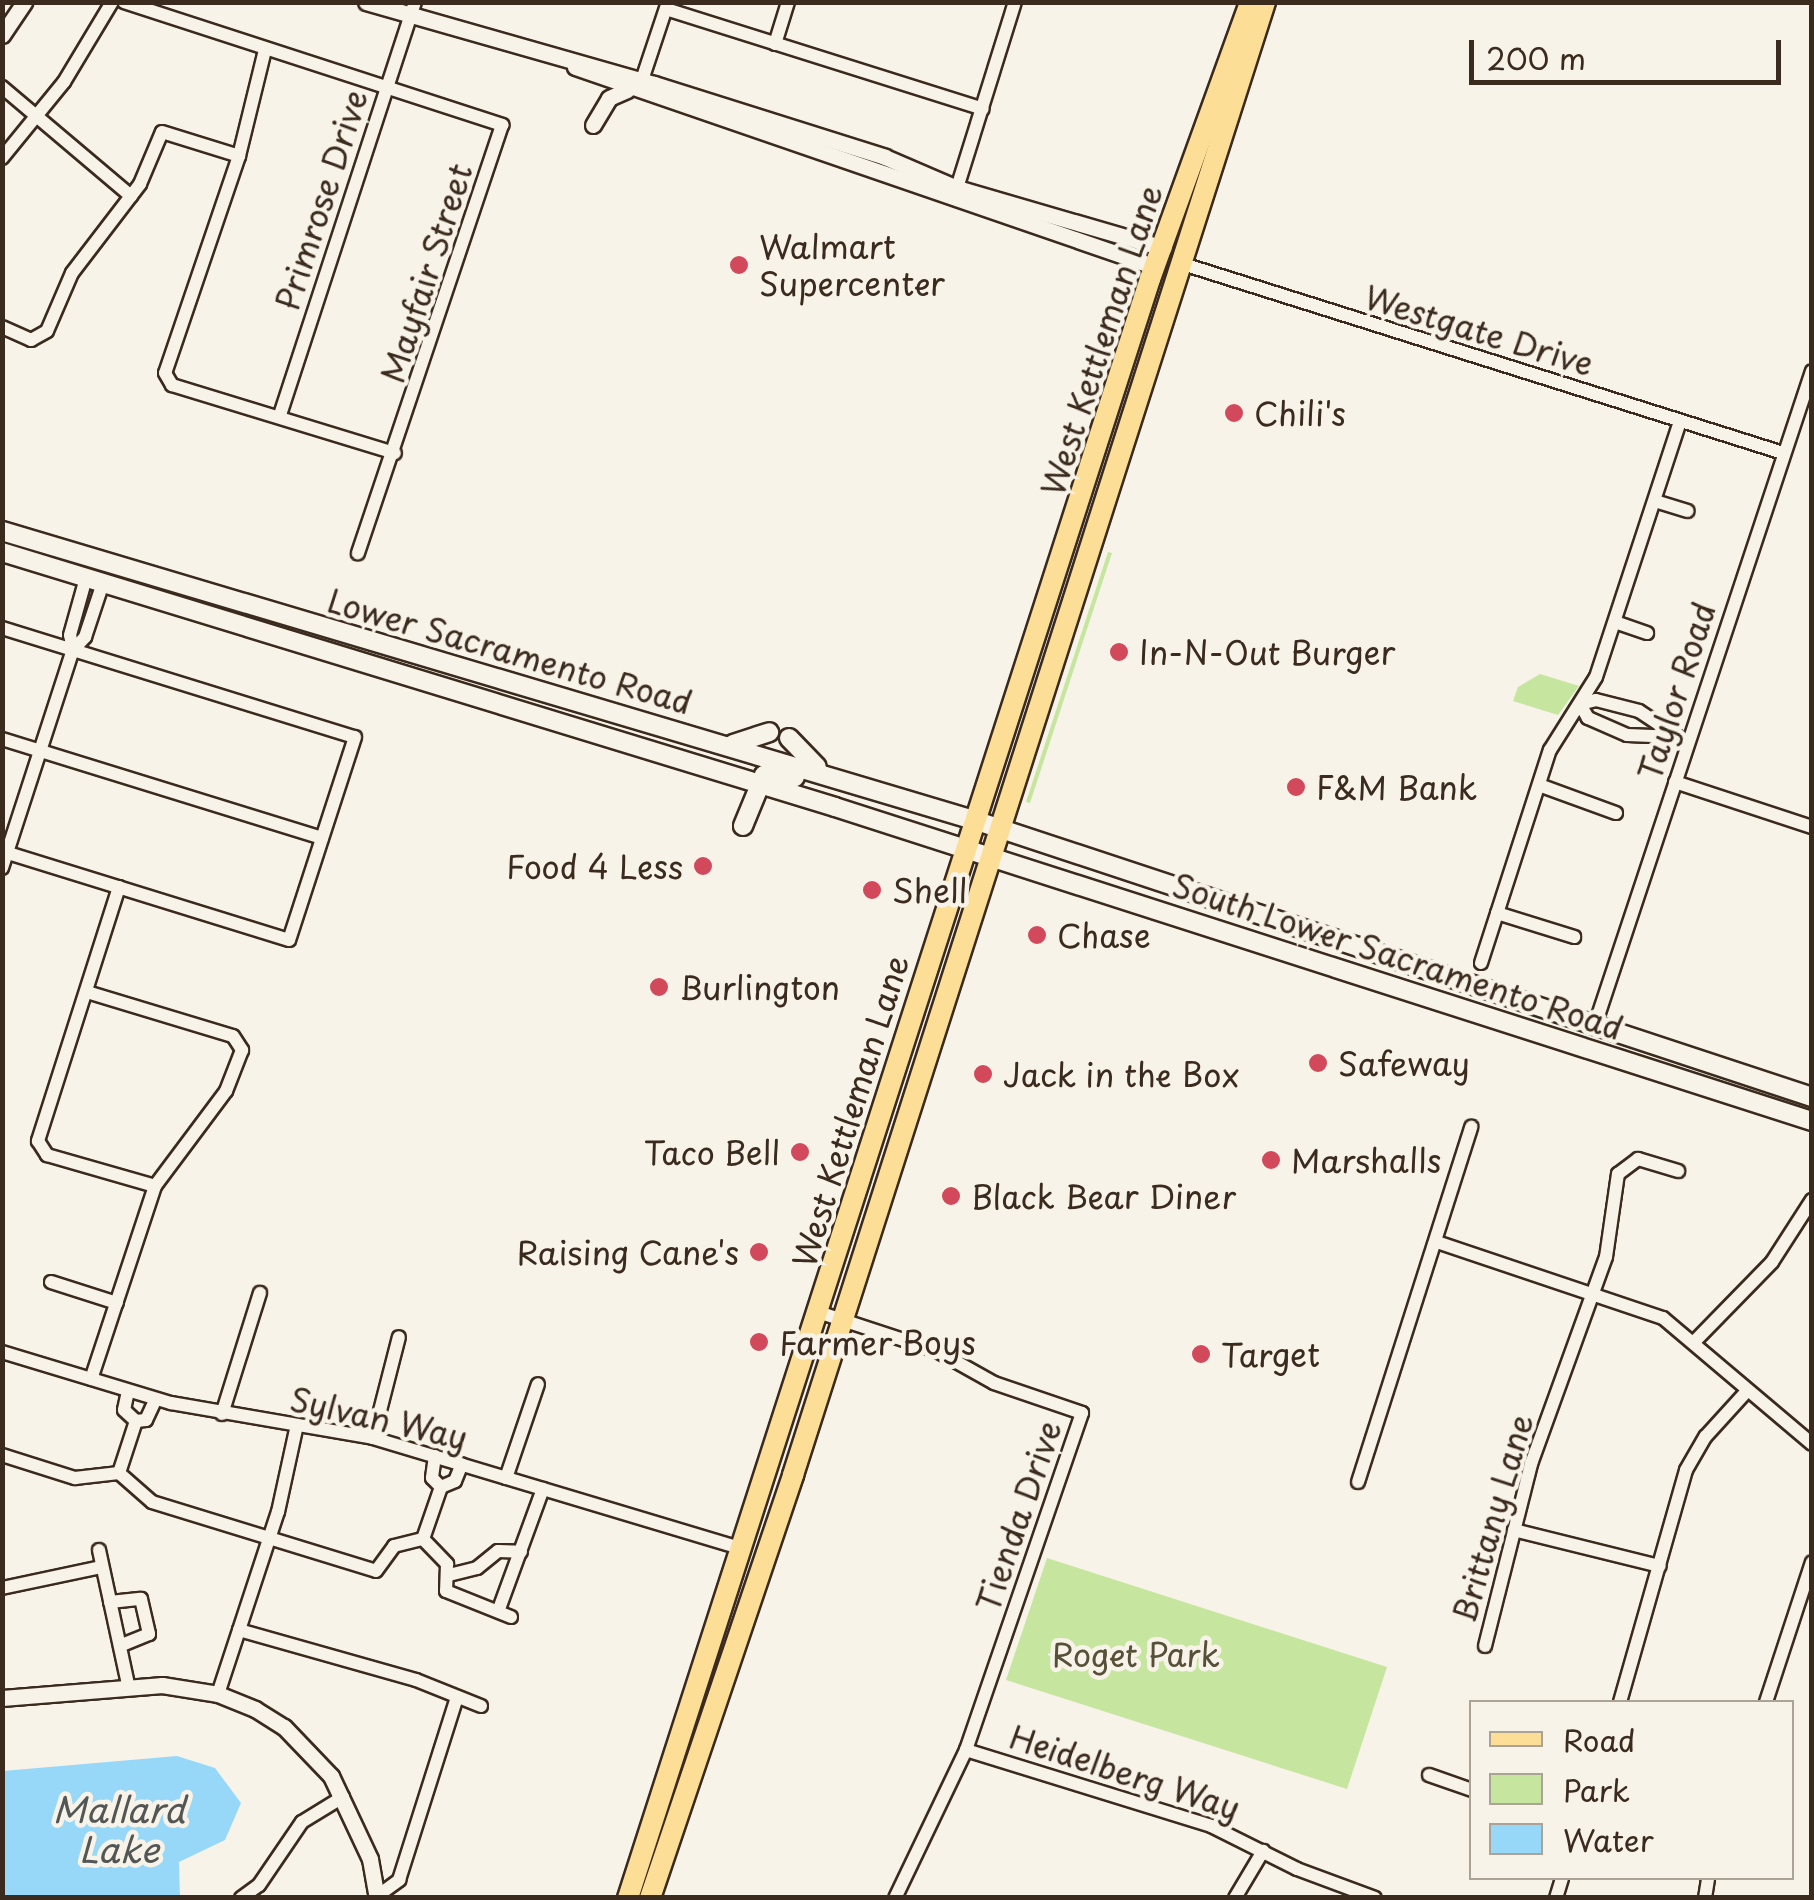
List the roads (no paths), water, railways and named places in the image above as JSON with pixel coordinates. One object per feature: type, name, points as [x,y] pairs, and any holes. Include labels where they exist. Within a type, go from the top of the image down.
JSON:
[{"type":"main road","name":"West Kettleman Lane","points":[[628,1898],[974,820],[1160,257],[1250,2]]},
{"type":"main road","name":"West Kettleman Lane","points":[[650,1898],[843,1320],[1184,264],[1264,2]]},
{"type":"main road","name":"Lower Sacramento Road","points":[[2,531],[644,708],[715,741],[1002,829]]},
{"type":"main road","name":"Lower Sacramento Road","points":[[2,552],[965,848]]},
{"type":"main road","points":[[715,741],[748,742],[769,732]]},
{"type":"main road","points":[[789,738],[812,765],[845,780]]},
{"type":"main road","points":[[743,826],[757,786],[772,772],[824,783],[845,780]]},
{"type":"main road","name":"South Lower Sacramento Road","points":[[1002,829],[1812,1097]]},
{"type":"main road","name":"South Lower Sacramento Road","points":[[965,848],[1812,1121]]},
{"type":"main road","points":[[1535,1032],[1552,1028],[1583,1037],[1594,1028]]},
{"type":"street","points":[[2,36],[24,2]]},
{"type":"street","points":[[2,158],[38,116],[112,2]]},
{"type":"street","name":"Mayfair Street","points":[[124,2],[265,50],[495,118],[504,133],[358,553]]},
{"type":"street","points":[[366,2],[413,10],[639,86]]},
{"type":"street","points":[[775,44],[788,2]]},
{"type":"street","points":[[955,194],[1015,2]]},
{"type":"street","points":[[639,86],[667,6],[983,108]]},
{"type":"street","name":"Primrose Drive","points":[[280,415],[413,10]]},
{"type":"street","points":[[265,50],[240,156],[167,379],[395,453]]},
{"type":"street","points":[[575,66],[603,88],[593,125],[614,94],[639,86]]},
{"type":"street","points":[[590,76],[639,86]]},
{"type":"street","name":"Westgate Drive","points":[[639,86],[884,156],[955,194],[1783,453]]},
{"type":"street","points":[[2,88],[131,196]]},
{"type":"street","points":[[2,327],[38,340],[89,247],[131,196],[162,132],[240,156]]},
{"type":"street","name":"Taylor Road","points":[[1594,1028],[1675,782],[1683,739],[1812,371]]},
{"type":"street","points":[[1481,962],[1538,785],[1558,735],[1580,704],[1615,622],[1680,420]]},
{"type":"street","points":[[1655,501],[1687,511]]},
{"type":"street","points":[[2,868],[73,650],[70,635],[95,581]]},
{"type":"street","points":[[1615,622],[1647,633]]},
{"type":"street","points":[[2,628],[355,738],[289,940],[5,851]]},
{"type":"street","points":[[1580,704],[1596,700],[1640,711],[1683,739]]},
{"type":"street","points":[[1580,704],[1588,718],[1632,736],[1683,739]]},
{"type":"street","points":[[1616,727],[1622,709]]},
{"type":"street","points":[[2,739],[322,838]]},
{"type":"street","points":[[1675,782],[1812,827]]},
{"type":"street","points":[[1538,785],[1616,814]]},
{"type":"street","points":[[119,887],[40,1149],[155,1186]]},
{"type":"street","points":[[1497,913],[1574,937]]},
{"type":"street","points":[[87,992],[240,1042],[226,1090],[155,1186],[92,1380]]},
{"type":"street","points":[[1358,1482],[1471,1126]]},
{"type":"street","name":"Brittany Lane","points":[[1485,1646],[1530,1464],[1596,1292],[1623,1164],[1644,1160],[1678,1171]]},
{"type":"street","points":[[1696,1340],[1772,1262],[1812,1200]]},
{"type":"street","points":[[1437,1242],[1596,1292],[1662,1318],[1696,1340],[1747,1391],[1812,1444]]},
{"type":"street","points":[[51,1282],[116,1303]]},
{"type":"street","points":[[222,1414],[260,1293]]},
{"type":"street","name":"Tienda Drive","points":[[818,1312],[1082,1413],[966,1750],[899,1896]]},
{"type":"street","points":[[373,1438],[399,1337]]},
{"type":"street","name":"Sylvan Way","points":[[2,1352],[156,1399],[222,1414],[373,1438],[740,1548]]},
{"type":"street","points":[[506,1478],[538,1384]]},
{"type":"street","points":[[128,1391],[124,1410],[136,1421],[146,1420],[156,1399]]},
{"type":"street","points":[[1621,1700],[1686,1470],[1706,1436],[1747,1391]]},
{"type":"street","points":[[120,1473],[136,1421]]},
{"type":"street","points":[[218,1694],[270,1537],[297,1426]]},
{"type":"street","points":[[2,1455],[75,1478],[120,1473],[152,1502],[376,1571],[394,1546],[423,1540],[440,1553],[449,1576],[446,1591],[505,1613],[543,1489]]},
{"type":"street","points":[[435,1456],[432,1478],[442,1487]]},
{"type":"street","points":[[423,1540],[442,1487],[455,1481],[462,1464]]},
{"type":"street","points":[[1514,1530],[1660,1566]]},
{"type":"street","points":[[100,1550],[130,1689]]},
{"type":"street","points":[[449,1576],[477,1568],[498,1551],[521,1552]]},
{"type":"street","points":[[1767,1700],[1812,1562]]},
{"type":"street","points":[[2,1588],[102,1567]]},
{"type":"street","points":[[110,1602],[142,1600],[149,1634],[122,1646]]},
{"type":"street","points":[[239,1630],[481,1706]]},
{"type":"street","points":[[2,1698],[162,1685],[218,1694],[284,1727],[316,1756],[342,1797],[370,1859],[376,1897],[398,1880],[457,1697]]},
{"type":"street","name":"Heidelberg Way","points":[[966,1750],[1211,1826],[1375,1898]]},
{"type":"street","points":[[1429,1775],[1469,1789]]},
{"type":"street","points":[[240,1898],[259,1885],[302,1822],[342,1797]]},
{"type":"street","points":[[1235,1898],[1263,1852]]},
{"type":"water","name":"Mallard Lake","points":[[177,1756],[215,1768],[241,1803],[225,1840],[179,1862],[180,1897],[3,1897],[3,1771]]},
{"type":"place","name":"Walmart Supercenter","points":[[739,265]]},
{"type":"place","name":"Chili's","points":[[1234,413]]},
{"type":"place","name":"In-N-Out Burger","points":[[1119,652]]},
{"type":"place","name":"F&M Bank","points":[[1296,787]]},
{"type":"place","name":"Food 4 Less","points":[[703,866]]},
{"type":"place","name":"Shell","points":[[872,890]]},
{"type":"place","name":"Chase","points":[[1037,935]]},
{"type":"place","name":"Burlington","points":[[659,987]]},
{"type":"place","name":"Safeway","points":[[1318,1063]]},
{"type":"place","name":"Jack in the Box","points":[[983,1074]]},
{"type":"place","name":"Taco Bell","points":[[800,1152]]},
{"type":"place","name":"Marshalls","points":[[1271,1160]]},
{"type":"place","name":"Black Bear Diner","points":[[951,1196]]},
{"type":"place","name":"Raising Cane's","points":[[759,1252]]},
{"type":"place","name":"Farmer Boys","points":[[759,1342]]},
{"type":"place","name":"Target","points":[[1201,1354]]},
{"type":"park label","name":"Roget Park","points":[[1136,1654]]}]
